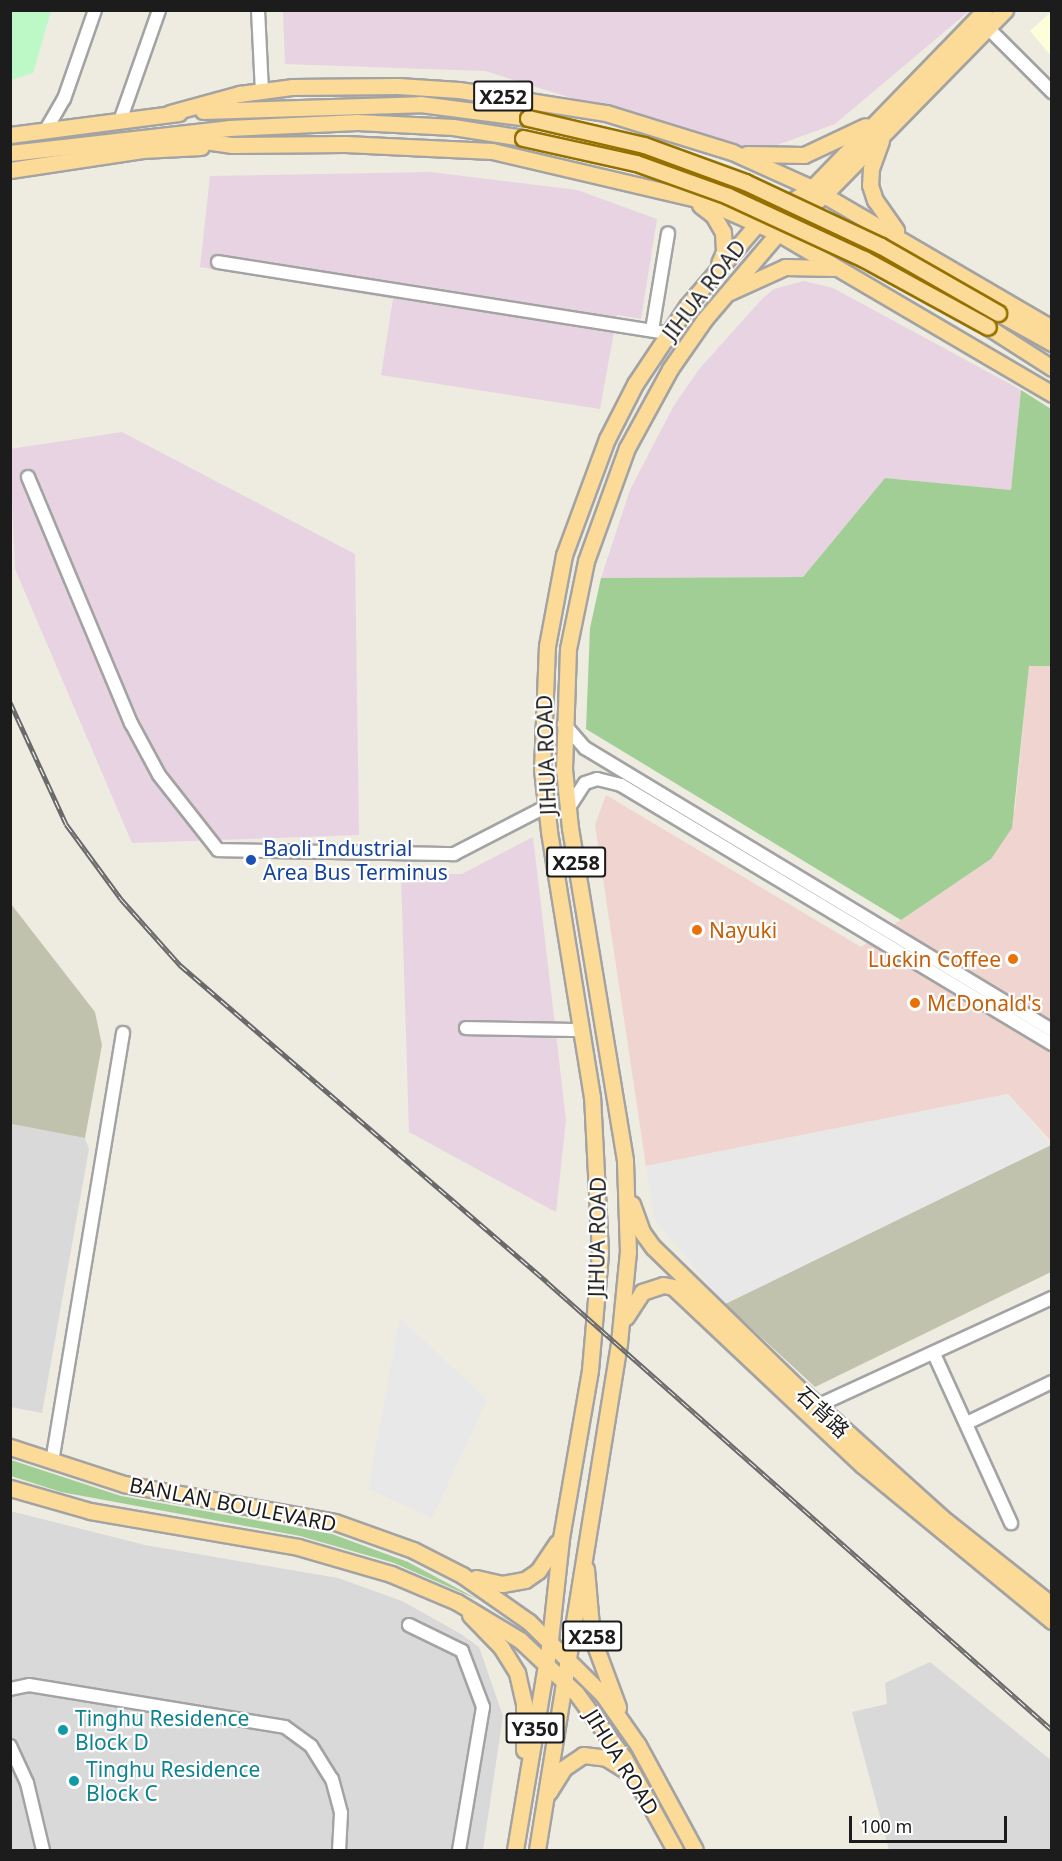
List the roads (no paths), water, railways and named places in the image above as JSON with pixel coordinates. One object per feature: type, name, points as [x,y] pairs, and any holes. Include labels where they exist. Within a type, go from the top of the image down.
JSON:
[{"type":"main road","name":"JIHUA ROAD","points":[[880,128],[985,10]]},
{"type":"main road","name":"JIHUA ROAD","points":[[562,1678],[622,1324],[628,1252],[627,1190],[621,1129],[568,809],[564,723],[573,619],[604,504],[654,395],[723,296],[778,233],[880,128],[1005,10]]},
{"type":"main road","name":"X252","points":[[10,135],[47,128],[120,121],[170,113],[262,91],[338,87],[459,90],[606,113],[732,152],[818,191]]},
{"type":"main road","points":[[170,113],[399,103],[528,118],[644,146],[745,182],[881,246],[1052,343]]},
{"type":"main road","points":[[10,153],[229,128],[357,122],[453,127],[523,138],[636,163],[708,188],[864,259],[988,327],[1052,368]]},
{"type":"main road","points":[[732,152],[784,157],[804,155],[880,128]]},
{"type":"main road","points":[[880,128],[871,168],[870,185],[874,200],[902,237]]},
{"type":"main road","points":[[170,135],[232,145]]},
{"type":"main road","points":[[10,170],[142,150],[232,145],[345,144],[492,151],[687,197],[778,233],[850,273],[1052,394]]},
{"type":"main road","name":"JIHUA ROAD","points":[[675,1851],[634,1776],[602,1725],[546,1662],[561,1538],[590,1370],[600,1253],[596,1136],[582,1030],[546,807],[542,739],[544,677],[564,555],[607,439],[668,333],[716,270],[757,224],[818,191]]},
{"type":"main road","points":[[818,191],[902,237],[1052,328]]},
{"type":"main road","points":[[687,197],[713,214],[721,225],[725,245],[716,270]]},
{"type":"main road","points":[[723,296],[785,267],[824,267],[850,273]]},
{"type":"main road","name":"石背路","points":[[627,1190],[642,1232],[652,1247],[817,1406],[946,1521],[1052,1605]]},
{"type":"main road","name":"石背路","points":[[622,1324],[642,1292],[652,1286],[674,1287],[862,1465],[1052,1621]]},
{"type":"main road","name":"BANLAN BOULEVARD","points":[[10,1447],[52,1462],[159,1492],[282,1510],[335,1522],[404,1546],[462,1575],[508,1605],[566,1656],[625,1724]]},
{"type":"main road","name":"BANLAN BOULEVARD","points":[[10,1488],[101,1513],[298,1547],[391,1574],[458,1602],[500,1627],[546,1662]]},
{"type":"main road","points":[[462,1575],[502,1584],[525,1580],[543,1565],[561,1538]]},
{"type":"main road","name":"X258","points":[[584,1542],[592,1637],[625,1724]]},
{"type":"main road","points":[[458,1602],[501,1647],[520,1683],[524,1795]]},
{"type":"main road","name":"Y350","points":[[514,1851],[546,1662]]},
{"type":"main road","name":"Y350","points":[[537,1851],[562,1678]]},
{"type":"main road","name":"JIHUA ROAD","points":[[625,1724],[695,1851]]},
{"type":"main road","points":[[544,1800],[564,1768],[583,1755],[606,1758],[634,1776]]},
{"type":"street","points":[[47,128],[64,99],[95,10]]},
{"type":"street","points":[[120,121],[159,10]]},
{"type":"street","points":[[258,10],[262,91]]},
{"type":"street","points":[[988,28],[1052,92]]},
{"type":"street","points":[[652,330],[668,233]]},
{"type":"street","points":[[218,262],[668,333]]},
{"type":"street","points":[[28,477],[131,723],[159,775],[218,850],[454,854],[546,807]]},
{"type":"street","points":[[564,723],[585,748],[1052,1030]]},
{"type":"street","points":[[568,809],[585,783],[597,779],[621,785],[1052,1044]]},
{"type":"street","points":[[466,1028],[582,1030]]},
{"type":"street","points":[[52,1462],[123,1033]]},
{"type":"street","points":[[817,1406],[1052,1298]]},
{"type":"street","points":[[934,1354],[1011,1523]]},
{"type":"street","points":[[967,1423],[1052,1382]]},
{"type":"street","points":[[409,1625],[462,1651],[483,1707],[459,1851]]},
{"type":"street","points":[[10,1689],[29,1685],[285,1727],[311,1746],[332,1779],[341,1813],[339,1851]]},
{"type":"street","points":[[10,1746],[27,1783],[43,1851]]},
{"type":"railway","points":[[10,702],[66,824],[121,899],[180,965],[547,1282],[1052,1730]]},
{"type":"place","name":"Baoli Industrial Area Bus Terminus","points":[[251,860]]},
{"type":"place","name":"Nayuki","points":[[697,930]]},
{"type":"place","name":"Luckin Coffee","points":[[1013,959]]},
{"type":"place","name":"McDonald's","points":[[915,1003]]},
{"type":"place","name":"Tinghu Residence Block D","points":[[63,1730]]},
{"type":"place","name":"Tinghu Residence Block C","points":[[74,1781]]}]
